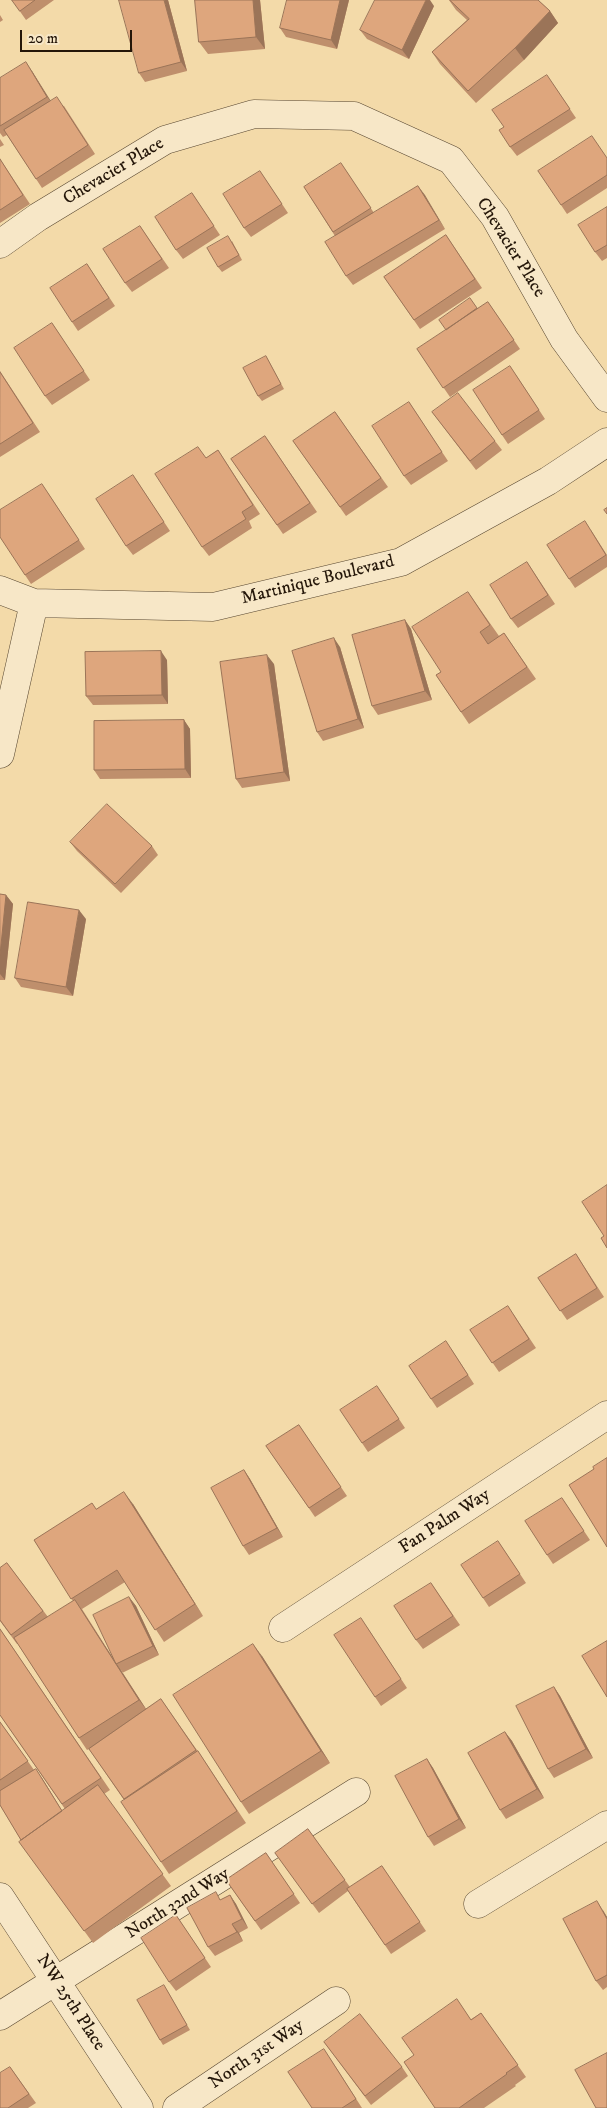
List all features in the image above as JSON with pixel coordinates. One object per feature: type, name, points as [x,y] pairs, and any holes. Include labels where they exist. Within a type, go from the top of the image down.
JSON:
[{"type":"street","name":"Chevacier Place","points":[[0,244],[38,217],[165,140],[254,114],[354,116],[451,160],[494,217],[564,339],[607,398]]},
{"type":"street","name":"Martinique Boulevard","points":[[0,590],[34,603],[213,607],[401,562],[548,481],[607,442]]},
{"type":"street","points":[[0,754],[34,603]]},
{"type":"street","name":"Fan Palm Way","points":[[283,1628],[607,1415]]},
{"type":"street","name":"North 32nd Way","points":[[0,2016],[356,1792]]},
{"type":"street","points":[[478,1904],[607,1825]]},
{"type":"street","name":"NW 25th Place","points":[[0,1898],[139,2108]]},
{"type":"street","name":"North 31st Way","points":[[177,2108],[336,2001]]},
{"type":"building","points":[[12,0],[35,0],[20,11]]},
{"type":"building","points":[[119,0],[164,0],[181,62],[139,73]]},
{"type":"building","points":[[195,0],[253,0],[256,37],[199,42]]},
{"type":"building","points":[[287,0],[340,0],[331,40],[280,28]]},
{"type":"building","points":[[375,0],[426,0],[402,50],[360,30]]},
{"type":"building","points":[[450,0],[538,0],[550,11],[515,48],[468,91],[432,52],[469,19]]},
{"type":"building","points":[[26,62],[47,97],[0,126],[0,78]]},
{"type":"building","points":[[547,75],[570,109],[510,147],[499,130],[504,127],[492,110]]},
{"type":"building","points":[[57,97],[88,145],[36,179],[4,130]]},
{"type":"building","points":[[592,136],[607,158],[607,175],[561,205],[538,171]]},
{"type":"building","points":[[0,159],[23,195],[0,210]]},
{"type":"building","points":[[341,163],[371,208],[333,232],[304,187]]},
{"type":"building","points":[[260,171],[282,204],[244,228],[223,194]]},
{"type":"building","points":[[418,186],[439,220],[346,276],[325,242]]},
{"type":"building","points":[[192,193],[214,226],[176,250],[155,217]]},
{"type":"building","points":[[607,207],[607,245],[595,252],[578,225]]},
{"type":"building","points":[[140,226],[162,259],[125,283],[103,249]]},
{"type":"building","points":[[446,235],[475,279],[414,320],[384,277]]},
{"type":"building","points":[[228,236],[239,255],[218,267],[207,248]]},
{"type":"building","points":[[87,264],[109,298],[72,322],[50,288]]},
{"type":"building","points":[[470,298],[477,308],[446,330],[439,320]]},
{"type":"building","points":[[488,302],[514,340],[443,388],[417,349]]},
{"type":"building","points":[[52,323],[84,371],[45,396],[14,348]]},
{"type":"building","points":[[266,356],[281,384],[258,396],[243,368]]},
{"type":"building","points":[[510,366],[539,410],[502,435],[473,390]]},
{"type":"building","points":[[0,372],[33,423],[0,444]]},
{"type":"building","points":[[458,393],[495,441],[470,461],[432,412]]},
{"type":"building","points":[[409,402],[442,452],[404,476],[372,426]]},
{"type":"building","points":[[335,412],[381,478],[340,507],[293,441]]},
{"type":"building","points":[[265,436],[310,503],[277,525],[231,459]]},
{"type":"building","points":[[198,447],[206,458],[218,450],[253,505],[242,512],[246,519],[202,547],[155,474]]},
{"type":"building","points":[[133,475],[164,522],[126,546],[96,499]]},
{"type":"building","points":[[42,484],[79,540],[25,575],[0,537],[0,510]]},
{"type":"building","points":[[585,521],[606,555],[569,579],[547,545]]},
{"type":"building","points":[[527,562],[548,595],[511,619],[490,585]]},
{"type":"building","points":[[468,592],[490,625],[480,632],[488,644],[504,633],[527,667],[461,712],[436,675],[441,672],[412,627]]},
{"type":"building","points":[[405,620],[425,691],[372,706],[352,635]]},
{"type":"building","points":[[334,638],[358,719],[317,732],[292,651]]},
{"type":"building","points":[[161,651],[162,695],[86,696],[85,652]]},
{"type":"building","points":[[267,655],[284,772],[236,779],[220,662]]},
{"type":"building","points":[[184,720],[185,769],[94,770],[94,721]]},
{"type":"building","points":[[107,804],[152,846],[115,884],[70,842]]},
{"type":"building","points":[[0,894],[6,895],[0,955]]},
{"type":"building","points":[[28,902],[79,910],[66,987],[15,978]]},
{"type":"building","points":[[607,1185],[607,1248],[601,1238],[604,1236],[582,1202]]},
{"type":"building","points":[[576,1254],[597,1288],[560,1311],[538,1278]]},
{"type":"building","points":[[508,1306],[529,1339],[492,1363],[470,1330]]},
{"type":"building","points":[[446,1341],[468,1375],[431,1399],[409,1366]]},
{"type":"building","points":[[377,1386],[399,1419],[362,1443],[340,1410]]},
{"type":"building","points":[[299,1425],[341,1487],[309,1508],[266,1446]]},
{"type":"building","points":[[607,1458],[607,1547],[569,1485]]},
{"type":"building","points":[[244,1470],[277,1528],[243,1546],[211,1488]]},
{"type":"building","points":[[124,1492],[195,1604],[155,1630],[117,1570],[71,1599],[34,1540],[92,1503],[96,1509]]},
{"type":"building","points":[[562,1498],[584,1531],[547,1555],[525,1521]]},
{"type":"building","points":[[498,1541],[520,1574],[483,1598],[461,1565]]},
{"type":"building","points":[[7,1563],[43,1611],[11,1635],[0,1620],[0,1568]]},
{"type":"building","points":[[431,1583],[453,1616],[416,1640],[394,1606]]},
{"type":"building","points":[[129,1597],[153,1646],[116,1664],[93,1615]]},
{"type":"building","points":[[75,1600],[139,1700],[79,1738],[14,1638]]},
{"type":"building","points":[[361,1618],[401,1679],[375,1697],[334,1635]]},
{"type":"building","points":[[0,1629],[101,1778],[62,1804],[0,1715]]},
{"type":"building","points":[[607,1641],[607,1697],[582,1656]]},
{"type":"building","points":[[253,1644],[321,1751],[241,1802],[173,1695]]},
{"type":"building","points":[[554,1687],[586,1749],[548,1769],[516,1706]]},
{"type":"building","points":[[161,1699],[196,1750],[124,1799],[89,1749]]},
{"type":"building","points":[[0,1722],[28,1761],[0,1780]]},
{"type":"building","points":[[505,1732],[537,1789],[500,1810],[468,1753]]},
{"type":"building","points":[[198,1751],[237,1811],[161,1862],[121,1802]]},
{"type":"building","points":[[427,1759],[459,1819],[428,1837],[395,1776]]},
{"type":"building","points":[[36,1769],[62,1811],[21,1840],[0,1805],[0,1791]]},
{"type":"building","points":[[98,1785],[163,1874],[84,1931],[19,1842]]},
{"type":"building","points":[[308,1829],[345,1880],[312,1904],[275,1853]]},
{"type":"building","points":[[266,1853],[294,1894],[255,1921],[226,1880]]},
{"type":"building","points":[[382,1866],[420,1922],[385,1945],[347,1889]]},
{"type":"building","points":[[216,1892],[220,1900],[230,1895],[242,1919],[232,1924],[237,1932],[208,1947],[187,1908]]},
{"type":"building","points":[[597,1901],[607,1919],[607,1975],[596,1981],[563,1919]]},
{"type":"building","points":[[176,1915],[205,1958],[169,1982],[141,1938]]},
{"type":"building","points":[[164,1985],[187,2025],[160,2040],[137,2000]]},
{"type":"building","points":[[457,1999],[471,2020],[481,2013],[518,2065],[459,2108],[435,2108],[404,2062],[414,2055],[402,2038]]},
{"type":"building","points":[[360,2014],[402,2067],[365,2096],[324,2042]]},
{"type":"building","points":[[324,2049],[356,2099],[342,2108],[312,2108],[288,2072]]},
{"type":"building","points":[[607,2053],[607,2108],[596,2108],[575,2070]]},
{"type":"building","points":[[10,2067],[29,2094],[8,2108],[0,2108],[0,2073]]}]
